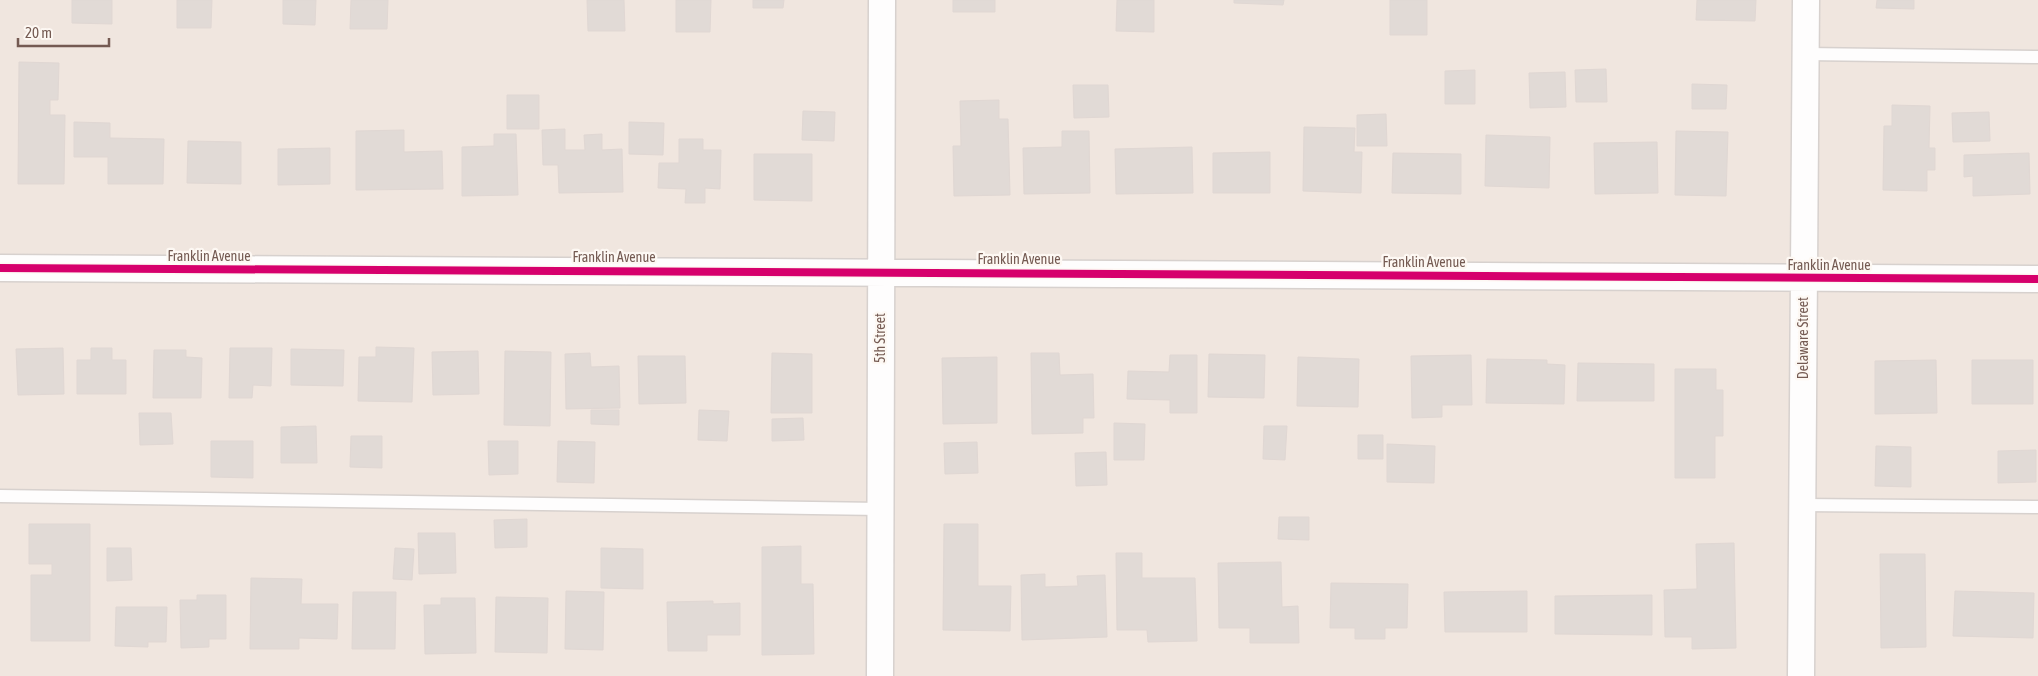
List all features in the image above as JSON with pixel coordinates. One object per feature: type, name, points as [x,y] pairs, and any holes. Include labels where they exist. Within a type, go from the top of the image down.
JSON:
[{"type":"street","name":"5th Street","points":[[880,676],[882,0]]},
{"type":"street","name":"Delaware Street","points":[[1801,676],[1806,0]]},
{"type":"street","name":"Franklin Avenue","points":[[0,268],[880,271],[2038,279]]},
{"type":"lane","points":[[1806,54],[2038,57]]},
{"type":"lane","points":[[0,496],[880,509]]},
{"type":"lane","points":[[1802,505],[2038,507]]},
{"type":"shaded area","points":[[0,0],[2038,0],[2038,676],[0,676]]},
{"type":"building","points":[[72,0],[112,0],[112,24],[72,23]]},
{"type":"building","points":[[177,0],[212,0],[211,28],[177,28]]},
{"type":"building","points":[[283,0],[316,0],[315,25],[283,24]]},
{"type":"building","points":[[351,0],[388,0],[387,29],[350,29]]},
{"type":"building","points":[[587,0],[624,0],[625,31],[588,31]]},
{"type":"building","points":[[676,0],[711,0],[710,32],[676,32]]},
{"type":"building","points":[[753,0],[784,0],[783,8],[753,8]]},
{"type":"building","points":[[953,0],[995,0],[995,12],[953,12]]},
{"type":"building","points":[[1117,0],[1154,0],[1154,32],[1116,31]]},
{"type":"building","points":[[1234,0],[1284,0],[1283,5],[1234,3]]},
{"type":"building","points":[[1390,0],[1427,0],[1427,35],[1390,35]]},
{"type":"building","points":[[1697,0],[1756,0],[1755,21],[1696,20]]},
{"type":"building","points":[[1877,0],[1914,0],[1914,9],[1876,8]]},
{"type":"building","points":[[19,62],[59,63],[58,100],[50,100],[50,115],[65,115],[64,184],[18,184]]},
{"type":"building","points":[[1606,69],[1607,102],[1576,102],[1575,70]]},
{"type":"building","points":[[1475,70],[1475,104],[1445,104],[1445,71]]},
{"type":"building","points":[[1565,72],[1566,107],[1530,108],[1529,73]]},
{"type":"building","points":[[1692,84],[1727,85],[1726,109],[1692,109]]},
{"type":"building","points":[[1073,85],[1108,85],[1109,117],[1074,118]]},
{"type":"building","points":[[507,95],[539,95],[539,129],[507,129]]},
{"type":"building","points":[[999,100],[999,119],[1008,119],[1010,195],[954,196],[953,146],[961,146],[960,101]]},
{"type":"building","points":[[1892,105],[1930,106],[1929,148],[1935,148],[1935,170],[1927,170],[1927,191],[1883,190],[1884,126],[1892,126]]},
{"type":"building","points":[[803,111],[835,112],[834,141],[802,140]]},
{"type":"building","points":[[1989,112],[1990,141],[1953,142],[1952,113]]},
{"type":"building","points":[[1386,114],[1387,146],[1357,146],[1357,115]]},
{"type":"building","points":[[74,122],[110,123],[110,138],[164,139],[163,184],[108,184],[108,157],[74,157]]},
{"type":"building","points":[[629,122],[664,123],[663,155],[629,154]]},
{"type":"building","points":[[1304,127],[1355,128],[1354,152],[1362,152],[1361,193],[1303,191]]},
{"type":"building","points":[[565,129],[565,150],[585,150],[584,135],[602,134],[602,150],[622,149],[623,192],[559,193],[558,165],[543,165],[542,130]]},
{"type":"building","points":[[404,130],[404,152],[442,151],[443,189],[356,190],[356,131]]},
{"type":"building","points":[[1062,131],[1089,131],[1090,193],[1024,194],[1023,148],[1062,147]]},
{"type":"building","points":[[1676,131],[1728,132],[1726,196],[1675,195]]},
{"type":"building","points":[[494,134],[516,134],[518,195],[462,196],[462,147],[494,146]]},
{"type":"building","points":[[1486,135],[1550,137],[1549,188],[1485,186]]},
{"type":"building","points":[[679,139],[703,139],[703,150],[721,150],[720,189],[705,188],[705,203],[685,203],[686,189],[658,188],[659,163],[679,163]]},
{"type":"building","points":[[188,141],[241,142],[241,184],[187,183]]},
{"type":"building","points":[[1657,142],[1658,193],[1595,194],[1594,143]]},
{"type":"building","points":[[1192,147],[1193,193],[1116,194],[1115,149]]},
{"type":"building","points":[[330,148],[330,184],[278,185],[278,149]]},
{"type":"building","points":[[1270,152],[1270,193],[1213,193],[1213,153]]},
{"type":"building","points":[[1393,153],[1461,154],[1461,194],[1392,193]]},
{"type":"building","points":[[2029,153],[2030,194],[1973,196],[1973,176],[1964,177],[1964,155]]},
{"type":"building","points":[[754,154],[812,154],[812,201],[754,200]]},
{"type":"building","points":[[376,347],[414,348],[412,402],[358,401],[359,357],[376,357]]},
{"type":"building","points":[[63,348],[64,394],[18,395],[16,349]]},
{"type":"building","points":[[91,348],[112,348],[112,360],[126,360],[126,394],[77,394],[77,360],[91,360]]},
{"type":"building","points":[[230,348],[272,348],[271,386],[253,385],[252,398],[229,398]]},
{"type":"building","points":[[291,349],[344,350],[343,386],[291,385]]},
{"type":"building","points":[[154,350],[186,350],[186,357],[202,358],[201,398],[153,398]]},
{"type":"building","points":[[478,351],[479,394],[433,395],[432,352]]},
{"type":"building","points":[[505,351],[551,352],[550,426],[504,425]]},
{"type":"building","points":[[590,353],[591,367],[619,366],[620,408],[566,409],[565,354]]},
{"type":"building","points":[[772,353],[812,354],[812,413],[771,413]]},
{"type":"building","points":[[1031,353],[1059,353],[1060,375],[1093,374],[1094,418],[1083,418],[1083,433],[1032,434]]},
{"type":"building","points":[[1209,354],[1265,355],[1264,398],[1208,397]]},
{"type":"building","points":[[1170,355],[1197,355],[1197,413],[1170,413],[1170,400],[1127,399],[1128,371],[1169,372]]},
{"type":"building","points":[[1471,355],[1472,405],[1442,405],[1442,417],[1412,418],[1411,356]]},
{"type":"building","points":[[638,356],[685,356],[686,403],[639,404]]},
{"type":"building","points":[[997,357],[997,423],[943,424],[942,358]]},
{"type":"building","points":[[1298,357],[1359,359],[1358,407],[1297,406]]},
{"type":"building","points":[[1487,359],[1547,360],[1547,364],[1565,365],[1564,404],[1486,403]]},
{"type":"building","points":[[1936,360],[1937,413],[1875,414],[1875,361]]},
{"type":"building","points":[[1972,360],[2033,360],[2033,404],[1972,404]]},
{"type":"building","points":[[1578,363],[1654,364],[1654,401],[1577,401]]},
{"type":"building","points":[[1675,369],[1716,369],[1716,390],[1723,390],[1723,436],[1715,436],[1715,478],[1675,478]]},
{"type":"building","points":[[591,410],[619,410],[619,425],[591,424]]},
{"type":"building","points":[[699,410],[729,411],[727,441],[698,440]]},
{"type":"building","points":[[139,413],[171,413],[173,444],[140,445]]},
{"type":"building","points":[[803,418],[804,440],[772,441],[772,419]]},
{"type":"building","points":[[1114,423],[1145,424],[1144,460],[1114,460]]},
{"type":"building","points":[[316,426],[317,463],[281,463],[281,427]]},
{"type":"building","points":[[1264,426],[1287,426],[1285,460],[1263,459]]},
{"type":"building","points":[[1358,435],[1383,435],[1383,459],[1358,459]]},
{"type":"building","points":[[351,436],[382,436],[382,468],[350,467]]},
{"type":"building","points":[[211,441],[253,441],[253,478],[211,477]]},
{"type":"building","points":[[488,441],[518,441],[518,474],[489,475]]},
{"type":"building","points":[[558,441],[595,442],[594,483],[557,482]]},
{"type":"building","points":[[977,442],[978,473],[945,474],[944,443]]},
{"type":"building","points":[[1387,444],[1435,446],[1434,483],[1387,482]]},
{"type":"building","points":[[1876,446],[1911,447],[1911,487],[1875,486]]},
{"type":"building","points":[[2036,450],[2036,482],[1998,483],[1998,451]]},
{"type":"building","points":[[1106,452],[1107,485],[1076,486],[1075,453]]},
{"type":"building","points":[[1279,517],[1309,517],[1309,540],[1278,539]]},
{"type":"building","points":[[527,519],[527,547],[495,548],[494,520]]},
{"type":"building","points":[[29,524],[90,524],[90,641],[31,641],[31,575],[52,575],[52,564],[29,564]]},
{"type":"building","points":[[944,524],[978,524],[978,586],[1011,586],[1010,631],[943,630]]},
{"type":"building","points":[[418,533],[455,533],[456,573],[419,574]]},
{"type":"building","points":[[1734,543],[1736,648],[1692,649],[1692,637],[1665,637],[1664,590],[1697,589],[1696,544]]},
{"type":"building","points":[[801,546],[801,584],[813,584],[814,654],[762,655],[762,547]]},
{"type":"building","points":[[107,548],[131,548],[132,580],[107,581]]},
{"type":"building","points":[[395,548],[414,549],[412,580],[393,579]]},
{"type":"building","points":[[601,548],[643,549],[643,589],[601,588]]},
{"type":"building","points":[[1116,553],[1142,553],[1142,578],[1195,578],[1197,641],[1148,642],[1147,630],[1117,630]]},
{"type":"building","points":[[1880,554],[1925,554],[1926,647],[1881,648]]},
{"type":"building","points":[[1281,562],[1282,607],[1298,606],[1299,643],[1250,643],[1250,628],[1219,628],[1218,563]]},
{"type":"building","points":[[1045,574],[1045,587],[1078,586],[1077,576],[1105,575],[1107,637],[1022,640],[1021,575]]},
{"type":"building","points":[[251,578],[302,579],[301,604],[338,604],[337,639],[299,638],[299,649],[250,649]]},
{"type":"building","points":[[1331,583],[1408,584],[1407,628],[1385,628],[1385,639],[1355,639],[1355,628],[1330,628]]},
{"type":"building","points":[[566,591],[604,592],[603,650],[565,649]]},
{"type":"building","points":[[1527,591],[1527,632],[1445,632],[1444,592]]},
{"type":"building","points":[[1955,591],[2034,593],[2033,638],[1953,636]]},
{"type":"building","points":[[353,592],[396,592],[395,649],[352,649]]},
{"type":"building","points":[[197,595],[226,595],[226,639],[209,639],[209,647],[181,648],[180,600],[197,600]]},
{"type":"building","points":[[1652,595],[1652,635],[1555,634],[1555,596]]},
{"type":"building","points":[[496,597],[548,598],[547,653],[495,652]]},
{"type":"building","points":[[441,598],[475,598],[476,653],[425,654],[424,605],[441,605]]},
{"type":"building","points":[[713,601],[713,604],[740,603],[740,635],[707,635],[707,651],[668,651],[667,602]]},
{"type":"building","points":[[116,607],[167,607],[166,642],[148,642],[148,647],[115,646]]},
{"type":"cycle path","points":[[0,268],[2038,279]]}]
